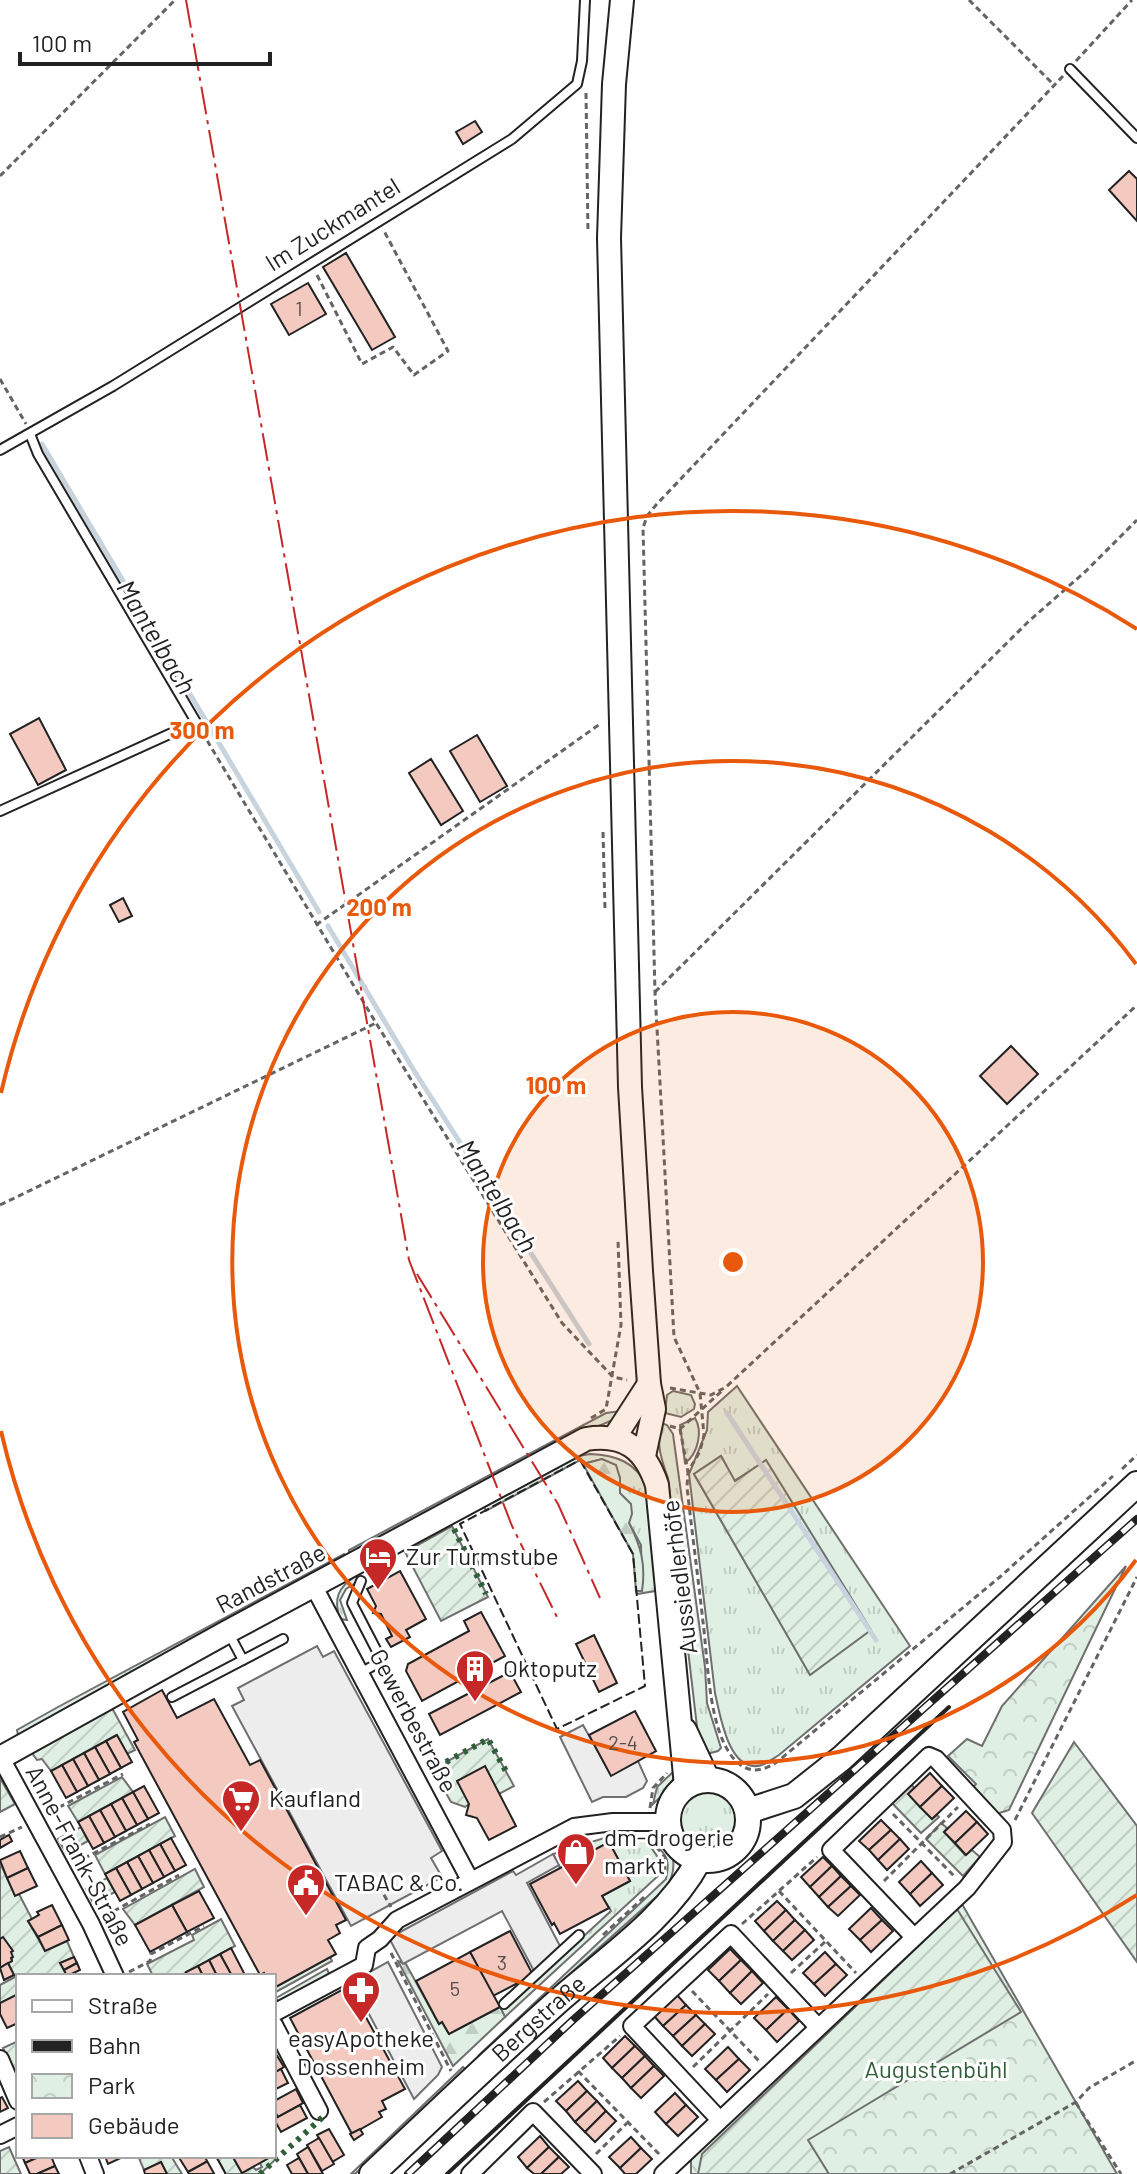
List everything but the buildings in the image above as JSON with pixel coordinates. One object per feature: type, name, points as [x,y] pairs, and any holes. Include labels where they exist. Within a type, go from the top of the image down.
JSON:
[{"type":"main road","points":[[748,1811],[794,1796],[832,1767],[1137,1484]]},
{"type":"main road","points":[[697,1782],[729,1785],[744,1801],[748,1811],[749,1825],[745,1838],[726,1857],[713,1861],[687,1855],[670,1835],[667,1822],[672,1801],[697,1782]]},
{"type":"main road","name":"Bergstraße","points":[[372,2174],[545,2013],[670,1903],[687,1883],[699,1860]]},
{"type":"street","points":[[622,0],[614,84],[609,238],[630,1087],[649,1384],[654,1409],[648,1462]]},
{"type":"street","points":[[649,1384],[614,1438],[630,1445],[648,1462],[657,1485],[682,1722],[682,1767],[697,1782]]},
{"type":"street","name":"Randstraße","points":[[0,1758],[586,1439],[614,1438]]},
{"type":"street","name":"Gewerbestraße","points":[[313,1585],[470,1880]]},
{"type":"street","points":[[667,2170],[967,1888],[1003,1842],[1002,1830],[936,1759],[929,1756],[831,1850],[914,1937]]},
{"type":"street","name":"Anne-Frank-Straße","points":[[0,1758],[91,1924],[114,1974]]},
{"type":"street","points":[[276,2012],[364,1965],[367,1948],[397,1920],[574,1827],[613,1822],[667,1822]]},
{"type":"street","points":[[719,2119],[632,2026],[681,1980],[731,1934],[818,2027]]},
{"type":"street","points":[[276,2029],[319,2111]]},
{"type":"street","points":[[0,2059],[16,2096]]},
{"type":"street","points":[[470,2174],[533,2112],[589,2169]]},
{"type":"lane","name":"Im Zuckmantel","points":[[0,450],[113,386],[512,139],[577,84],[582,61],[585,0]]},
{"type":"lane","points":[[1070,69],[1137,138]]},
{"type":"lane","points":[[0,811],[196,722],[38,454],[30,434]]},
{"type":"lane","points":[[360,1673],[382,1661],[352,1603],[361,1581]]},
{"type":"lane","points":[[227,1632],[243,1660]]},
{"type":"lane","points":[[172,1697],[283,1639]]},
{"type":"lane","points":[[504,2004],[579,1935]]},
{"type":"path","points":[[0,176],[175,0]]},
{"type":"path","points":[[969,0],[1054,85]]},
{"type":"path","points":[[700,1393],[674,1337],[655,992],[643,528],[647,516],[1132,0]]},
{"type":"path","points":[[311,263],[362,364],[393,347],[414,375],[448,351],[379,221]]},
{"type":"path","points":[[0,379],[23,415],[30,434]]},
{"type":"path","points":[[655,992],[1028,622],[1137,520]]},
{"type":"path","points":[[196,722],[316,925],[562,1323],[613,1377],[711,1395],[726,1387]]},
{"type":"path","points":[[316,925],[600,724]]},
{"type":"path","points":[[680,1429],[1137,1005]]},
{"type":"path","points":[[0,1205],[376,1023]]},
{"type":"path","points":[[613,1377],[621,1325]]},
{"type":"path","name":"Aussiedlerhöfe","points":[[700,1393],[704,1435],[700,1451],[688,1472],[687,1487],[712,1698],[731,1756],[750,1770],[759,1771],[777,1762],[1001,1576],[1137,1455]]},
{"type":"path","points":[[663,1424],[680,1429]]},
{"type":"path","points":[[680,1429],[688,1472]]},
{"type":"path","points":[[1004,1836],[1021,1811],[1098,1650],[1137,1577]]},
{"type":"path","points":[[0,1837],[123,1774]]},
{"type":"path","points":[[872,1893],[968,1796]]},
{"type":"path","points":[[882,1801],[967,1888]]},
{"type":"path","points":[[60,1870],[150,1824]]},
{"type":"path","points":[[731,1934],[822,1853],[831,1850]]},
{"type":"path","points":[[91,1924],[179,1875]]},
{"type":"path","points":[[379,1886],[397,1920]]},
{"type":"path","points":[[779,1891],[864,1983]]},
{"type":"path","points":[[126,1974],[150,1961],[151,1954],[204,1926]]},
{"type":"path","points":[[682,2078],[826,1941]]},
{"type":"path","points":[[388,1944],[393,1960],[453,2074]]},
{"type":"path","points":[[681,1980],[769,2072]]},
{"type":"path","points":[[533,2112],[632,2026]]},
{"type":"path","points":[[950,2174],[1076,2102],[1089,2088],[1137,2060]]},
{"type":"path","points":[[578,2071],[667,2170]]},
{"type":"path","points":[[1076,2102],[1121,2174]]},
{"type":"path","points":[[589,2169],[627,2123]]},
{"type":"green space","points":[[737,1386],[910,1646],[779,1755],[762,1765],[751,1766],[741,1761],[734,1752],[723,1728],[715,1693],[689,1474],[707,1430],[708,1412]],"holes":[[[721,1456],[734,1481],[766,1461],[810,1674],[694,1474]]]},
{"type":"green space","points":[[673,1391],[691,1395],[694,1409],[681,1417],[665,1413],[667,1395]]},
{"type":"green space","points":[[621,1411],[615,1419],[349,1555],[349,1550],[606,1413]]},
{"type":"green space","points":[[695,1418],[699,1429],[698,1442],[685,1463],[680,1425]]},
{"type":"green space","points":[[661,1423],[667,1425],[673,1434],[705,1667],[707,1703],[721,1748],[703,1755],[699,1744],[668,1478],[660,1451]]},
{"type":"green space","points":[[579,1456],[608,1456],[631,1466],[647,1487],[658,1585],[655,1591],[637,1594],[636,1591],[642,1591],[641,1545],[629,1523],[620,1493],[620,1478],[602,1459],[583,1464],[580,1460],[486,1511],[484,1507]]},
{"type":"green space","points":[[721,1456],[735,1481],[766,1460],[871,1630],[810,1675],[694,1474]]},
{"type":"green space","points":[[602,1459],[616,1465],[620,1493],[631,1504],[629,1523],[642,1556],[642,1591],[636,1591],[633,1554],[583,1464]]},
{"type":"green space","points":[[452,1526],[488,1597],[441,1621],[405,1552]]},
{"type":"green space","points":[[344,1554],[347,1558],[18,1735],[17,1730],[58,1707]]},
{"type":"green space","points":[[1126,1566],[1009,1810],[993,1815],[971,1790],[976,1784],[948,1756],[967,1739],[982,1746],[1002,1706]]},
{"type":"green space","points":[[356,1576],[359,1581],[346,1589],[340,1600],[347,1620],[340,1619],[337,1605],[339,1594]]},
{"type":"green space","points":[[112,1708],[135,1750],[127,1754],[116,1735],[51,1771],[42,1759],[37,1760],[32,1753]]},
{"type":"green space","points":[[488,1739],[514,1786],[499,1794],[485,1767],[469,1804],[465,1807],[451,1802],[437,1777],[449,1767],[446,1762]]},
{"type":"green space","points":[[1074,1742],[1137,1826],[1137,1962],[1032,1813]]},
{"type":"green space","points":[[677,1772],[667,1791],[653,1804],[657,1787]]},
{"type":"green space","points":[[122,1777],[133,1792],[78,1822],[68,1806]]},
{"type":"green space","points":[[0,1778],[15,1804],[0,1812]]},
{"type":"green space","points":[[910,1782],[914,1788],[909,1794],[932,1819],[937,1815],[939,1817],[921,1833],[890,1801]]},
{"type":"green space","points":[[710,1786],[735,1796],[745,1821],[735,1846],[710,1856],[685,1846],[675,1821],[685,1796]]},
{"type":"green space","points":[[165,1817],[175,1836],[105,1874],[95,1855]]},
{"type":"green space","points":[[941,1823],[947,1828],[944,1832],[965,1855],[972,1850],[980,1857],[963,1876],[926,1839]]},
{"type":"green space","points":[[81,1827],[88,1841],[66,1853],[58,1839]]},
{"type":"green space","points":[[617,1834],[644,1837],[661,1862],[659,1875],[505,2017],[500,2007],[534,1982],[611,1911],[602,1896],[630,1881],[609,1842],[560,1868],[553,1854]]},
{"type":"green space","points":[[652,1834],[666,1844],[673,1858],[672,1874],[665,1889],[478,2056],[666,1879],[666,1857]]},
{"type":"green space","points":[[0,1863],[15,1895],[19,1894],[32,1919],[28,1921],[45,1951],[67,1941],[74,1957],[60,1963],[66,1974],[16,1974],[16,1995],[0,2003],[0,1985],[15,1977],[8,1963],[12,1961],[10,1950],[3,1938],[0,1939]]},
{"type":"green space","points":[[195,1869],[204,1887],[135,1925],[123,1909]]},
{"type":"green space","points":[[107,1878],[115,1892],[93,1903],[86,1889]]},
{"type":"green space","name":"Augustenbühl","points":[[962,1904],[1117,2174],[691,2174],[691,2155]]},
{"type":"green space","points":[[957,1909],[1021,2012],[808,2140],[829,2174],[698,2174],[702,2154]]},
{"type":"green space","points":[[221,1919],[235,1946],[184,1974],[152,1974],[147,1964],[194,1940],[192,1935]]},
{"type":"green space","points":[[330,1957],[332,1961],[276,1992],[276,1987]]},
{"type":"green space","points":[[398,1961],[406,1964],[439,2024],[442,2022],[449,2034],[500,2007],[505,2017],[453,2066]]},
{"type":"green space","points":[[327,1969],[330,1976],[279,2003],[276,1998]]},
{"type":"green space","points":[[16,2042],[16,2069],[13,2070],[3,2048]]},
{"type":"green space","points":[[463,2067],[465,2069],[355,2174],[351,2174]]},
{"type":"green space","points":[[9,2147],[21,2174],[0,2174],[0,2151]]},
{"type":"green space","points":[[139,2158],[172,2158],[182,2174],[167,2174],[161,2162],[144,2170]]},
{"type":"green space","points":[[217,2158],[235,2158],[242,2173],[253,2167],[256,2170],[262,2167],[260,2163],[277,2158],[260,2174],[226,2174]]},
{"type":"shaded area","points":[[317,1646],[323,1657],[334,1651],[442,1851],[431,1858],[442,1877],[351,1926],[232,1706],[244,1700],[238,1688]]},
{"type":"shaded area","points":[[583,1725],[611,1775],[638,1761],[647,1781],[643,1788],[626,1797],[603,1797],[592,1802],[560,1737]]},
{"type":"shaded area","points":[[553,1854],[559,1865],[527,1883],[560,1946],[534,1971],[502,1911],[403,1964],[389,1938],[513,1871],[516,1875]]},
{"type":"shaded area","points":[[388,1962],[442,2067],[414,2099],[352,1982]]},
{"type":"waterway","name":"Mantelbach","points":[[42,444],[319,912]]},
{"type":"waterway","name":"Mantelbach","points":[[328,926],[413,1069],[589,1344]]},
{"type":"waterway","name":"Mantelbach","points":[[727,1413],[876,1640]]},
{"type":"railway","points":[[408,2174],[573,2020],[1137,1519]]},
{"type":"hedge","points":[[454,1529],[486,1594]]},
{"type":"hedge","points":[[446,1762],[488,1739],[507,1773]]},
{"type":"hedge","points":[[260,2174],[325,2115]]},
{"type":"fence","points":[[580,1460],[633,1554],[645,1686],[557,1729],[460,1524],[580,1460]]},
{"type":"wall","points":[[447,2174],[949,1707]]},
{"type":"power","points":[[186,0],[409,1260],[512,1526],[558,1619]]},
{"type":"power","points":[[417,1274],[558,1504],[600,1598]]},
{"type":"place","name":"Zur Turmstube","points":[[378,1591]]},
{"type":"place","name":"Oktoputz","points":[[475,1703]]},
{"type":"place","name":"Kaufland","points":[[241,1833]]},
{"type":"place","name":"dm-drogerie markt","points":[[576,1886]]},
{"type":"place","name":"TABAC & Co.","points":[[306,1917]]},
{"type":"place","name":"easyApotheke Dossenheim","points":[[361,2024]]}]
